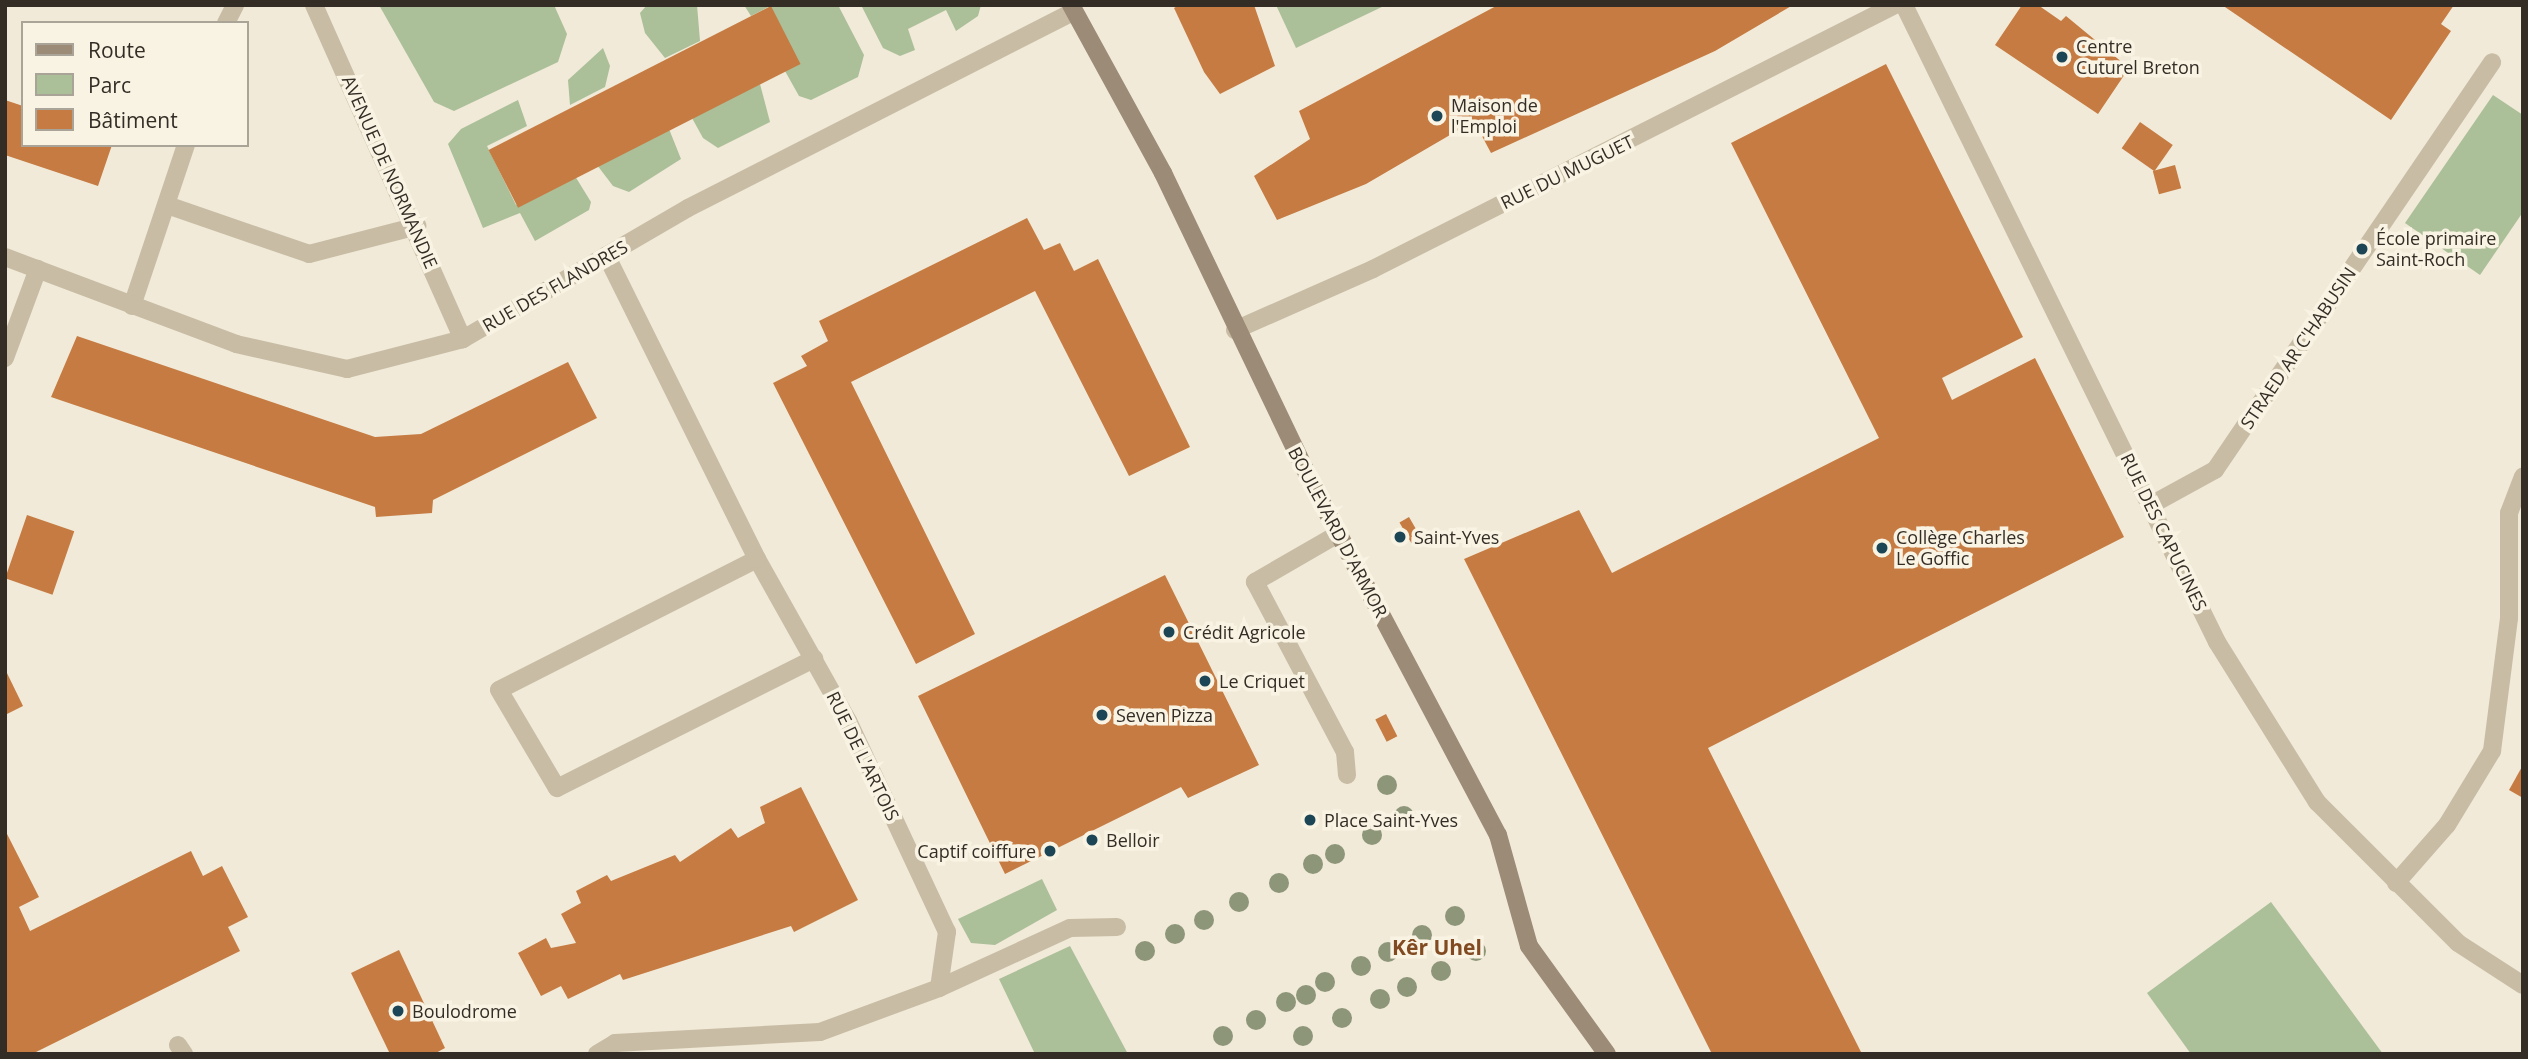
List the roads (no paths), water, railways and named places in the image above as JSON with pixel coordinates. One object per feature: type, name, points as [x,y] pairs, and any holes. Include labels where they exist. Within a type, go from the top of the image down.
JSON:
[{"type":"main road","name":"BOULEVARD D'ARMOR","points":[[1072,8],[1163,173],[1235,330],[1338,534],[1498,835],[1530,946],[1608,1054]]},
{"type":"street","points":[[227,21],[235,5]]},
{"type":"street","name":"AVENUE DE NORMANDIE","points":[[314,5],[417,226],[463,339]]},
{"type":"street","name":"RUE DU MUGUET","points":[[1235,330],[1373,269],[1895,5]]},
{"type":"street","name":"RUE DES CAPUCINES","points":[[1905,5],[2217,642],[2317,802],[2458,943],[2523,985]]},
{"type":"street","name":"RUE DES FLANDRES","points":[[5,257],[236,344],[347,369],[463,339],[606,255],[1072,8]]},
{"type":"street","name":"STRAED AR C'HABUSIN","points":[[2151,505],[2215,470],[2492,62]]},
{"type":"street","points":[[132,306],[185,147]]},
{"type":"street","points":[[167,205],[309,254],[417,226]]},
{"type":"street","name":"RUE DE L'ARTOIS","points":[[606,255],[757,559],[814,659],[947,932],[939,988]]},
{"type":"street","points":[[5,358],[38,269]]},
{"type":"street","points":[[2396,883],[2447,825],[2492,751],[2509,618],[2509,513],[2523,477]]},
{"type":"street","points":[[1338,534],[1255,582],[1345,752],[1347,775]]},
{"type":"street","points":[[757,559],[499,690],[557,788],[814,659]]},
{"type":"street","points":[[597,1054],[615,1043],[820,1032],[939,988],[1070,928],[1117,927]]},
{"type":"place","name":"Centre Cuturel Breton","points":[[2062,57]]},
{"type":"place","name":"Maison de l'Emploi","points":[[1437,116]]},
{"type":"place","name":"École primaire Saint-Roch","points":[[2362,249]]},
{"type":"place","name":"Saint-Yves","points":[[1400,537]]},
{"type":"place","name":"Collège Charles Le Goffic","points":[[1882,548]]},
{"type":"place","name":"Crédit Agricole","points":[[1169,632]]},
{"type":"place","name":"Le Criquet","points":[[1205,681]]},
{"type":"place","name":"Seven Pizza","points":[[1102,715]]},
{"type":"place","name":"Place Saint-Yves","points":[[1310,820]]},
{"type":"place","name":"Belloir","points":[[1092,840]]},
{"type":"place","name":"Captif coiffure","points":[[1050,851]]},
{"type":"place","name":"Boulodrome","points":[[398,1011]]},
{"type":"district","name":"Kêr Uhel","points":[[1437,947]]}]
